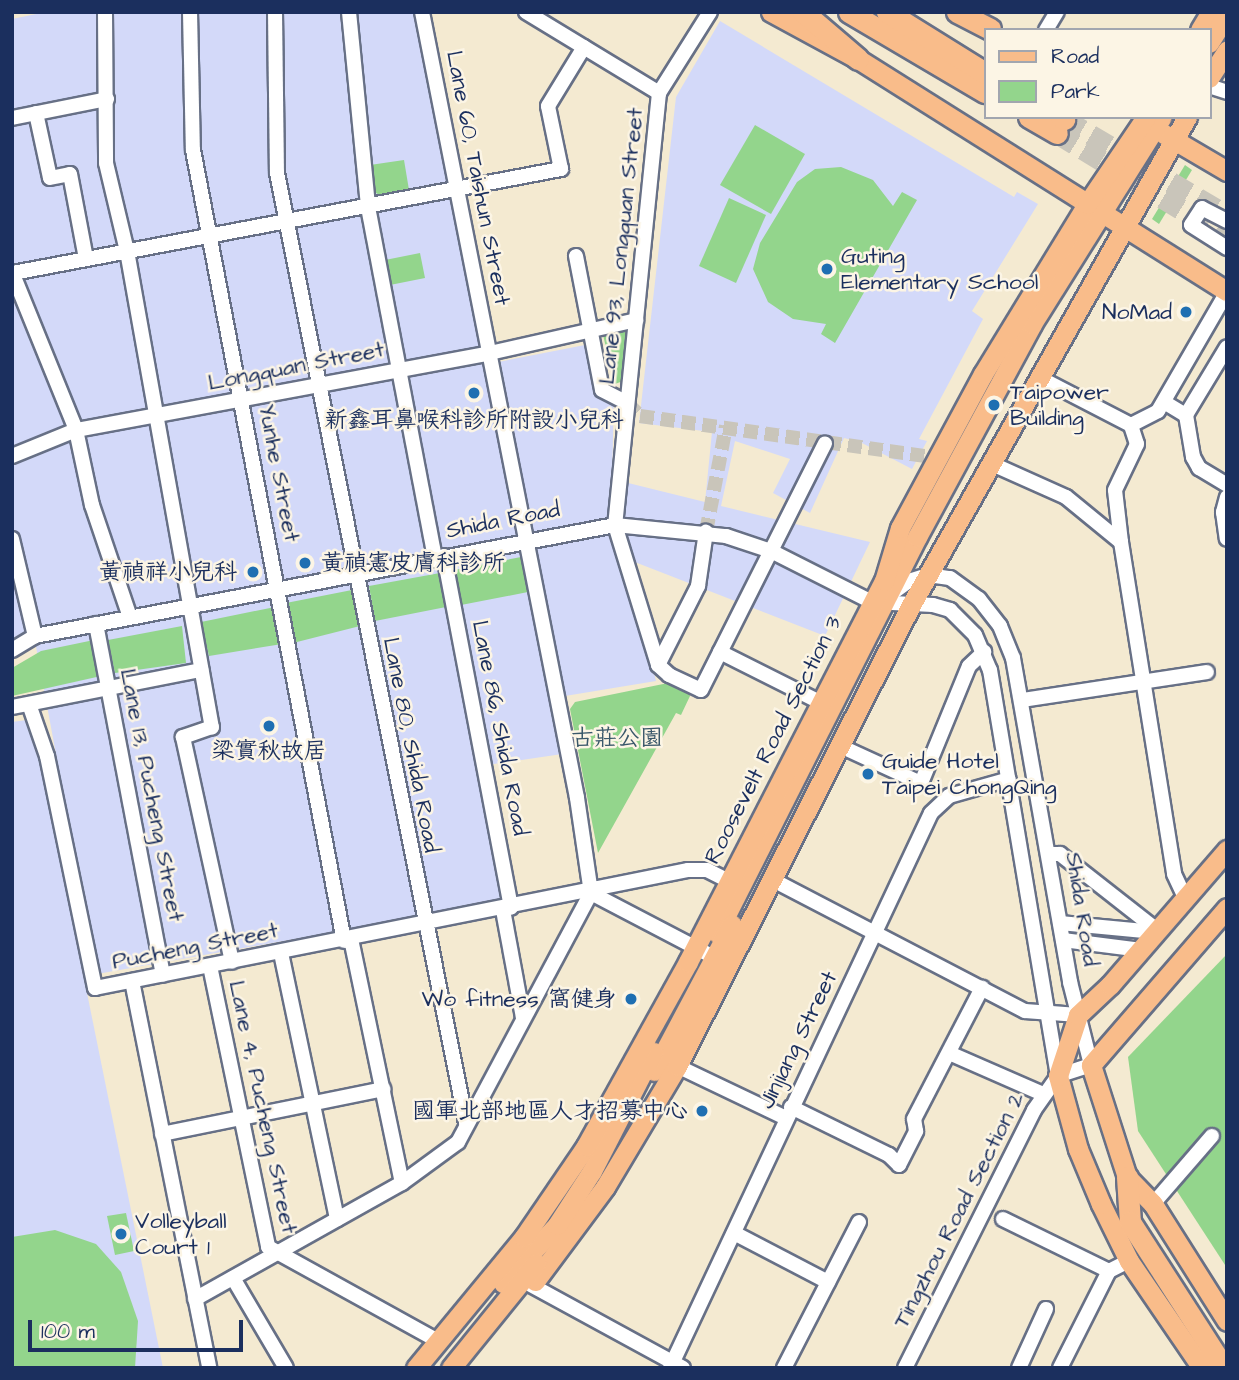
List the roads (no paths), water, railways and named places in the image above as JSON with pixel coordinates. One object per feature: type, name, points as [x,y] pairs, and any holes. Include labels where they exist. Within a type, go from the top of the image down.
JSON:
[{"type":"highway","points":[[803,12],[858,59]]},
{"type":"highway","points":[[849,12],[984,91]]},
{"type":"highway","points":[[887,12],[984,73]]},
{"type":"highway","points":[[957,12],[989,28]]},
{"type":"highway","points":[[1039,119],[1060,123]]},
{"type":"highway","points":[[1127,1177],[1130,1222],[1224,1368]]},
{"type":"main road","points":[[771,12],[858,59],[1227,291]]},
{"type":"main road","points":[[964,12],[989,28]]},
{"type":"main road","points":[[1201,28],[1211,12]]},
{"type":"main road","points":[[1211,40],[1227,14]]},
{"type":"main road","points":[[1211,58],[1227,32]]},
{"type":"main road","points":[[1211,75],[1227,50]]},
{"type":"main road","name":"Roosevelt Road Section 3","points":[[468,1368],[605,1187],[677,1066],[711,956],[729,881],[820,702],[891,602],[928,575],[1038,377],[1105,216],[1156,124],[1178,119]]},
{"type":"main road","points":[[1156,124],[1227,171]]},
{"type":"main road","name":"Roosevelt Road Section 3","points":[[416,1368],[569,1176],[711,956],[773,880],[840,746],[891,602],[900,528],[983,374],[1105,216],[1156,124]]},
{"type":"main road","points":[[451,1368],[517,1288],[596,1179],[891,602],[908,582],[1036,333],[1105,216]]},
{"type":"main road","points":[[1058,1076],[1078,1015],[1141,950],[1227,850]]},
{"type":"main road","points":[[1091,1065],[1227,908]]},
{"type":"main road","points":[[433,1368],[556,1225],[592,1171],[711,956]]},
{"type":"main road","name":"Shida Road","points":[[1091,1065],[1127,1177],[1153,1204],[1227,1321]]},
{"type":"main road","name":"Shida Road","points":[[1058,1076],[1078,1149],[1129,1261],[1202,1368]]},
{"type":"street","points":[[106,12],[106,163],[127,251],[154,416],[212,726],[183,737],[232,962]]},
{"type":"street","name":"Yunhe Street","points":[[190,12],[193,150],[348,940],[402,1183]]},
{"type":"street","name":"Lane 80, Shida Road","points":[[275,12],[277,173],[316,385],[466,1122]]},
{"type":"street","name":"Lane 86, Shida Road","points":[[349,12],[368,207],[398,370],[440,557],[507,909],[523,1018]]},
{"type":"street","name":"Lane 60, Taishun Street","points":[[422,12],[577,798],[591,893]]},
{"type":"street","points":[[526,12],[547,18],[584,47],[660,93],[710,12]]},
{"type":"street","points":[[1047,28],[1057,12]]},
{"type":"street","points":[[130,617],[92,505],[76,430],[12,273],[561,169],[548,106],[584,47]]},
{"type":"street","name":"Lane 93, Longquan Street","points":[[615,525],[660,93]]},
{"type":"street","points":[[12,118],[107,99]]},
{"type":"street","points":[[36,113],[50,178],[69,174],[86,259]]},
{"type":"street","points":[[1227,221],[1202,208],[1191,225],[1227,248]]},
{"type":"street","points":[[576,256],[603,390],[627,403]]},
{"type":"street","points":[[1131,425],[1158,411],[1227,291]]},
{"type":"street","name":"Longquan Street","points":[[12,456],[76,430],[490,353],[591,328],[636,320]]},
{"type":"street","points":[[1227,347],[1186,415],[1193,457],[1199,468],[1227,485]]},
{"type":"street","points":[[1038,377],[1131,425],[1137,444],[1115,490],[1174,874],[1185,898]]},
{"type":"street","points":[[1164,402],[1186,415]]},
{"type":"street","points":[[615,525],[658,665],[701,690],[825,443]]},
{"type":"street","points":[[990,463],[1066,496],[1121,542]]},
{"type":"street","points":[[1227,497],[1227,539]]},
{"type":"street","name":"Shida Road","points":[[12,650],[35,636],[615,525],[706,532],[771,551],[891,602],[950,610],[964,621],[984,652],[1009,779],[1058,1076]]},
{"type":"street","points":[[658,665],[698,586],[706,532]]},
{"type":"street","points":[[12,539],[35,636]]},
{"type":"street","points":[[908,582],[928,575]]},
{"type":"street","name":"Shida Road","points":[[928,575],[950,578],[979,599],[1000,626],[1022,700],[1063,940],[1091,1065]]},
{"type":"street","name":"Lane 13, Pucheng Street","points":[[96,624],[163,975]]},
{"type":"street","points":[[720,652],[820,702]]},
{"type":"street","points":[[840,746],[921,783],[969,666],[984,652]]},
{"type":"street","points":[[12,707],[201,670]]},
{"type":"street","points":[[1022,700],[1207,671]]},
{"type":"street","name":"Pucheng Street","points":[[29,704],[47,756],[95,988],[591,893],[688,870],[707,870],[729,881]]},
{"type":"street","name":"Jinjiang Street","points":[[675,1366],[788,1113],[938,803],[1009,779]]},
{"type":"street","points":[[1048,854],[1060,854],[1156,931]]},
{"type":"street","points":[[773,880],[1025,1011],[1078,1015]]},
{"type":"street","points":[[195,1299],[402,1183],[458,1142],[466,1122],[591,893],[711,956]]},
{"type":"street","points":[[1060,923],[1156,931]]},
{"type":"street","points":[[1063,940],[1141,950]]},
{"type":"street","points":[[281,953],[337,1219]]},
{"type":"street","name":"Lane 4, Pucheng Street","points":[[210,966],[268,1247],[277,1252]]},
{"type":"street","points":[[132,981],[209,1368]]},
{"type":"street","points":[[677,1066],[888,1155],[899,1165],[916,1131],[914,1119],[982,988]]},
{"type":"street","points":[[949,1053],[1043,1094]]},
{"type":"street","points":[[1058,1076],[1091,1065]]},
{"type":"street","name":"Tingzhou Road Section 2","points":[[905,1368],[1043,1094],[1058,1076]]},
{"type":"street","points":[[162,1134],[383,1089]]},
{"type":"street","points":[[1153,1204],[1212,1136]]},
{"type":"street","points":[[1003,1219],[1109,1272]]},
{"type":"street","points":[[783,1368],[859,1222]]},
{"type":"street","points":[[734,1233],[828,1282]]},
{"type":"street","points":[[277,1252],[438,1341]]},
{"type":"street","points":[[1060,1368],[1109,1272],[1129,1261]]},
{"type":"street","points":[[233,1278],[286,1368]]},
{"type":"street","points":[[531,1285],[675,1366]]},
{"type":"street","points":[[1019,1368],[1046,1309]]},
{"type":"tunnel","points":[[1064,119],[1227,215]]},
{"type":"tunnel","points":[[1057,133],[1227,237]]},
{"type":"tunnel","points":[[627,403],[640,416],[938,458]]},
{"type":"tunnel","points":[[706,532],[726,426]]},
{"type":"place","name":"Guting Elementary School","points":[[827,269]]},
{"type":"place","name":"NoMad","points":[[1186,312]]},
{"type":"place","name":"新鑫耳鼻喉科診所附設小兒科","points":[[474,393]]},
{"type":"place","name":"Taipower Building","points":[[994,405]]},
{"type":"place","name":"黃禎憲皮膚科診所","points":[[305,563]]},
{"type":"place","name":"黃禎祥小兒科","points":[[253,572]]},
{"type":"place","name":"梁實秋故居","points":[[269,726]]},
{"type":"place","name":"Guide Hotel Taipei ChongQing","points":[[868,774]]},
{"type":"place","name":"Wo fitness 窩健身","points":[[631,999]]},
{"type":"place","name":"國軍北部地區人才招募中心","points":[[702,1111]]},
{"type":"place","name":"Volleyball Court 1","points":[[121,1234]]},
{"type":"park label","name":"古莊公園","points":[[617,738]]}]
